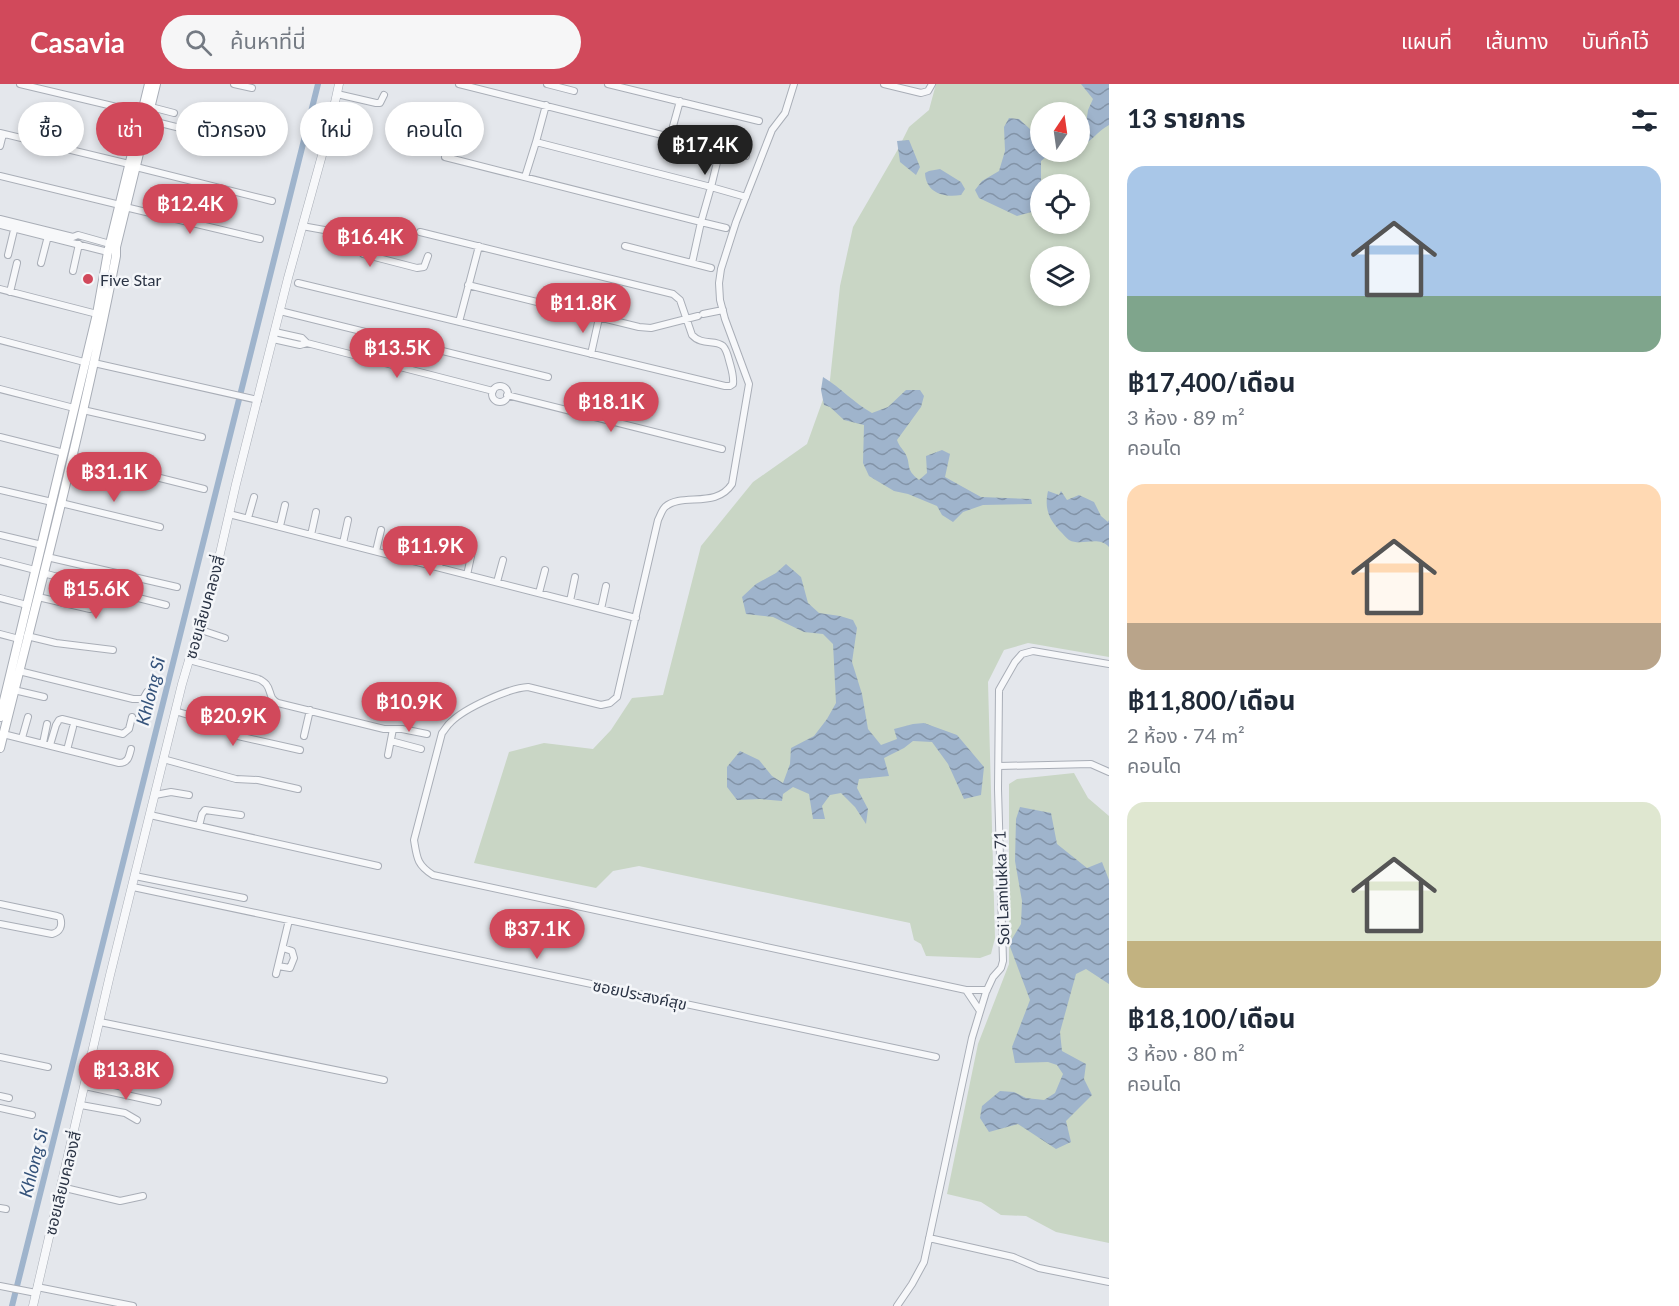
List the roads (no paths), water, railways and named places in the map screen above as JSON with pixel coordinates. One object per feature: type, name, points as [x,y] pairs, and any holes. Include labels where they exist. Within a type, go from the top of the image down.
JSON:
[{"type":"main road","points":[[147,102],[149,84]]},
{"type":"main road","points":[[152,102],[156,84]]},
{"type":"main road","points":[[0,717],[24,633],[38,597],[42,545],[69,457],[84,362],[97,314],[109,248],[135,156]]},
{"type":"main road","points":[[78,409],[94,363],[103,324],[116,256],[122,206]]},
{"type":"main road","points":[[0,747],[7,691],[19,671],[27,604],[47,557],[57,502]]},
{"type":"street","points":[[20,84],[96,104]]},
{"type":"street","points":[[234,84],[252,88]]},
{"type":"street","name":"ซอยเลียบคลองสี่","points":[[33,1306],[34,1291],[175,711],[218,562],[255,399],[329,130],[339,84]]},
{"type":"street","points":[[459,84],[746,156]]},
{"type":"street","points":[[547,84],[574,91]]},
{"type":"street","points":[[608,84],[759,121]]},
{"type":"street","points":[[794,84],[785,113],[772,130],[721,269],[720,300],[749,384],[732,484],[722,495],[713,498],[673,503],[665,508],[658,520],[621,686],[617,697],[610,703],[601,705],[528,687],[517,688],[466,711],[450,723],[442,734],[414,840],[417,856],[422,868],[433,875],[966,990],[987,990]]},
{"type":"street","points":[[884,84],[921,93],[928,91],[932,84]]},
{"type":"street","points":[[337,94],[376,103],[380,103],[384,95]]},
{"type":"street","points":[[670,137],[680,101]]},
{"type":"street","points":[[525,177],[546,105]]},
{"type":"street","points":[[164,110],[174,113]]},
{"type":"street","points":[[0,146],[1,133],[272,201]]},
{"type":"street","points":[[536,141],[746,197]]},
{"type":"street","points":[[692,263],[720,150]]},
{"type":"street","points":[[445,157],[726,228]]},
{"type":"street","points":[[0,176],[260,239]]},
{"type":"street","points":[[0,219],[48,236],[109,248]]},
{"type":"street","points":[[0,225],[15,225],[75,241]]},
{"type":"street","points":[[8,255],[15,225]]},
{"type":"street","points":[[302,226],[352,235],[363,254],[417,268],[424,267],[428,256]]},
{"type":"street","points":[[298,283],[725,386],[732,385],[734,381],[725,348],[719,344],[696,339],[692,335],[680,300],[673,294],[420,232]]},
{"type":"street","points":[[41,263],[48,236]]},
{"type":"street","points":[[73,271],[75,241]]},
{"type":"street","points":[[459,322],[479,246]]},
{"type":"street","points":[[625,246],[711,268]]},
{"type":"street","points":[[10,292],[18,263]]},
{"type":"street","points":[[468,285],[646,328],[723,310]]},
{"type":"street","points":[[0,289],[97,314]]},
{"type":"street","points":[[280,311],[548,377]]},
{"type":"street","points":[[591,354],[599,318]]},
{"type":"street","points":[[274,335],[300,345],[307,343],[493,391]]},
{"type":"street","points":[[0,340],[84,362]]},
{"type":"street","points":[[94,363],[255,399]]},
{"type":"street","points":[[497,386],[503,387],[507,395],[504,400],[498,401],[493,397],[493,391],[497,386]]},
{"type":"street","points":[[0,388],[78,409],[202,437]]},
{"type":"street","points":[[507,395],[722,449]]},
{"type":"street","points":[[0,437],[69,457],[204,489]]},
{"type":"street","points":[[69,457],[111,473]]},
{"type":"street","points":[[0,490],[160,527]]},
{"type":"street","points":[[248,518],[254,497]]},
{"type":"street","points":[[280,526],[285,505]]},
{"type":"street","points":[[311,535],[316,512]]},
{"type":"street","points":[[230,513],[636,618]]},
{"type":"street","points":[[343,543],[348,520]]},
{"type":"street","points":[[376,551],[381,530]]},
{"type":"street","points":[[0,535],[42,545]]},
{"type":"street","points":[[408,559],[413,539]]},
{"type":"street","points":[[439,567],[444,546]]},
{"type":"street","points":[[467,574],[472,552]]},
{"type":"street","points":[[47,557],[177,587]]},
{"type":"street","points":[[497,582],[503,560]]},
{"type":"street","points":[[0,561],[166,605]]},
{"type":"street","points":[[539,593],[545,570]]},
{"type":"street","points":[[570,601],[575,577]]},
{"type":"street","points":[[601,609],[606,586]]},
{"type":"street","points":[[38,597],[90,609],[98,605],[99,588]]},
{"type":"street","points":[[0,598],[27,604]]},
{"type":"street","points":[[198,629],[225,638]]},
{"type":"street","points":[[0,634],[24,633],[56,643],[113,650]]},
{"type":"street","name":"Soi Lamlukka 71","points":[[897,1306],[924,1262],[972,1038],[987,990],[1003,961],[998,789],[999,690],[1015,662],[1022,654],[1033,651],[1109,664]]},
{"type":"street","points":[[189,660],[253,676],[266,684],[273,700],[286,705],[384,729],[402,729],[427,734]]},
{"type":"street","points":[[19,671],[133,699],[143,699],[147,692]]},
{"type":"street","points":[[7,691],[44,697]]},
{"type":"street","points":[[304,736],[310,710]]},
{"type":"street","points":[[175,711],[215,723],[238,736],[300,750]]},
{"type":"street","points":[[22,738],[28,717]]},
{"type":"street","points":[[46,744],[59,720],[62,719],[123,734],[129,729],[132,717]]},
{"type":"street","points":[[46,744],[47,724]]},
{"type":"street","points":[[67,750],[73,727]]},
{"type":"street","points":[[388,755],[393,729]]},
{"type":"street","points":[[3,734],[119,763],[128,760],[131,749]]},
{"type":"street","points":[[390,741],[421,749]]},
{"type":"street","points":[[164,759],[236,779],[258,780],[298,789]]},
{"type":"street","points":[[999,766],[1091,764],[1109,771]]},
{"type":"street","points":[[155,795],[171,792],[189,795]]},
{"type":"street","points":[[199,826],[202,814],[208,809],[241,815]]},
{"type":"street","points":[[150,814],[378,866]]},
{"type":"street","points":[[135,876],[244,898]]},
{"type":"street","name":"ซอยประสงค์สุข","points":[[132,887],[936,1057]]},
{"type":"street","points":[[0,904],[57,916],[61,920],[60,929],[57,933],[52,934],[0,924]]},
{"type":"street","points":[[276,974],[289,920]]},
{"type":"street","points":[[278,966],[290,968],[294,958],[292,951],[283,948]]},
{"type":"street","points":[[966,990],[980,1011]]},
{"type":"street","points":[[100,1022],[384,1080]]},
{"type":"street","points":[[0,1058],[48,1067]]},
{"type":"street","points":[[85,1086],[158,1102]]},
{"type":"street","points":[[0,1096],[9,1098]]},
{"type":"street","points":[[81,1104],[125,1113],[137,1120]]},
{"type":"street","points":[[0,1108],[32,1115]]},
{"type":"street","points":[[61,1187],[120,1201],[143,1196]]},
{"type":"street","points":[[929,1238],[1013,1257],[1039,1268],[1109,1282]]},
{"type":"street","points":[[0,1286],[133,1306]]},
{"type":"water","points":[[1081,84],[1109,84],[1109,125],[1090,141],[1090,106],[1093,99]]},
{"type":"water","points":[[1009,118],[1019,119],[1030,129],[1030,162],[1041,162],[1041,174],[1030,174],[1030,212],[1017,216],[979,198],[975,190],[982,181],[999,171],[1005,151],[1004,127]]},
{"type":"water","points":[[909,140],[920,167],[916,175],[900,162],[897,141]]},
{"type":"water","points":[[940,169],[961,182],[965,189],[961,195],[942,195],[932,190],[925,173]]},
{"type":"water","points":[[823,377],[872,413],[888,407],[906,390],[920,390],[924,396],[921,407],[897,440],[914,476],[919,480],[927,473],[926,456],[942,450],[950,454],[945,477],[981,497],[1031,499],[1032,504],[983,505],[963,512],[953,522],[942,515],[937,506],[894,491],[869,476],[863,463],[864,425],[844,420],[830,407],[824,405],[821,390]]},
{"type":"water","points":[[1048,491],[1059,495],[1061,491],[1067,500],[1079,495],[1094,502],[1101,516],[1108,522],[1109,520],[1109,547],[1100,542],[1069,540],[1049,514]]},
{"type":"water","points":[[786,564],[801,577],[808,603],[819,613],[853,620],[857,628],[852,662],[862,694],[868,729],[881,745],[897,739],[894,729],[913,724],[924,723],[957,735],[984,767],[981,795],[964,799],[948,764],[932,742],[913,741],[884,758],[889,776],[859,779],[857,788],[868,809],[866,824],[855,807],[841,793],[830,795],[822,806],[825,819],[813,819],[809,794],[793,787],[783,794],[782,801],[737,800],[727,787],[727,767],[740,751],[759,760],[772,776],[783,783],[790,764],[791,748],[814,736],[836,703],[833,644],[823,634],[804,632],[773,617],[746,614],[742,597],[756,584],[776,573]]},
{"type":"water","points":[[1020,807],[1051,813],[1057,844],[1087,868],[1102,862],[1109,880],[1109,984],[1086,969],[1076,974],[1060,1032],[1062,1051],[1086,1064],[1084,1079],[1092,1095],[1066,1121],[1071,1142],[1056,1149],[1018,1124],[989,1132],[980,1118],[982,1106],[1000,1091],[1014,1092],[1026,1098],[1044,1100],[1055,1093],[1063,1074],[1057,1065],[1048,1062],[1015,1063],[1012,1047],[1030,1000],[1009,944],[1021,924],[1022,901],[1015,861],[1016,819]]},
{"type":"waterway","name":"Khlong Si","points":[[12,1306],[318,84]]},
{"type":"place","name":"Five Star","points":[[88,279]]}]
